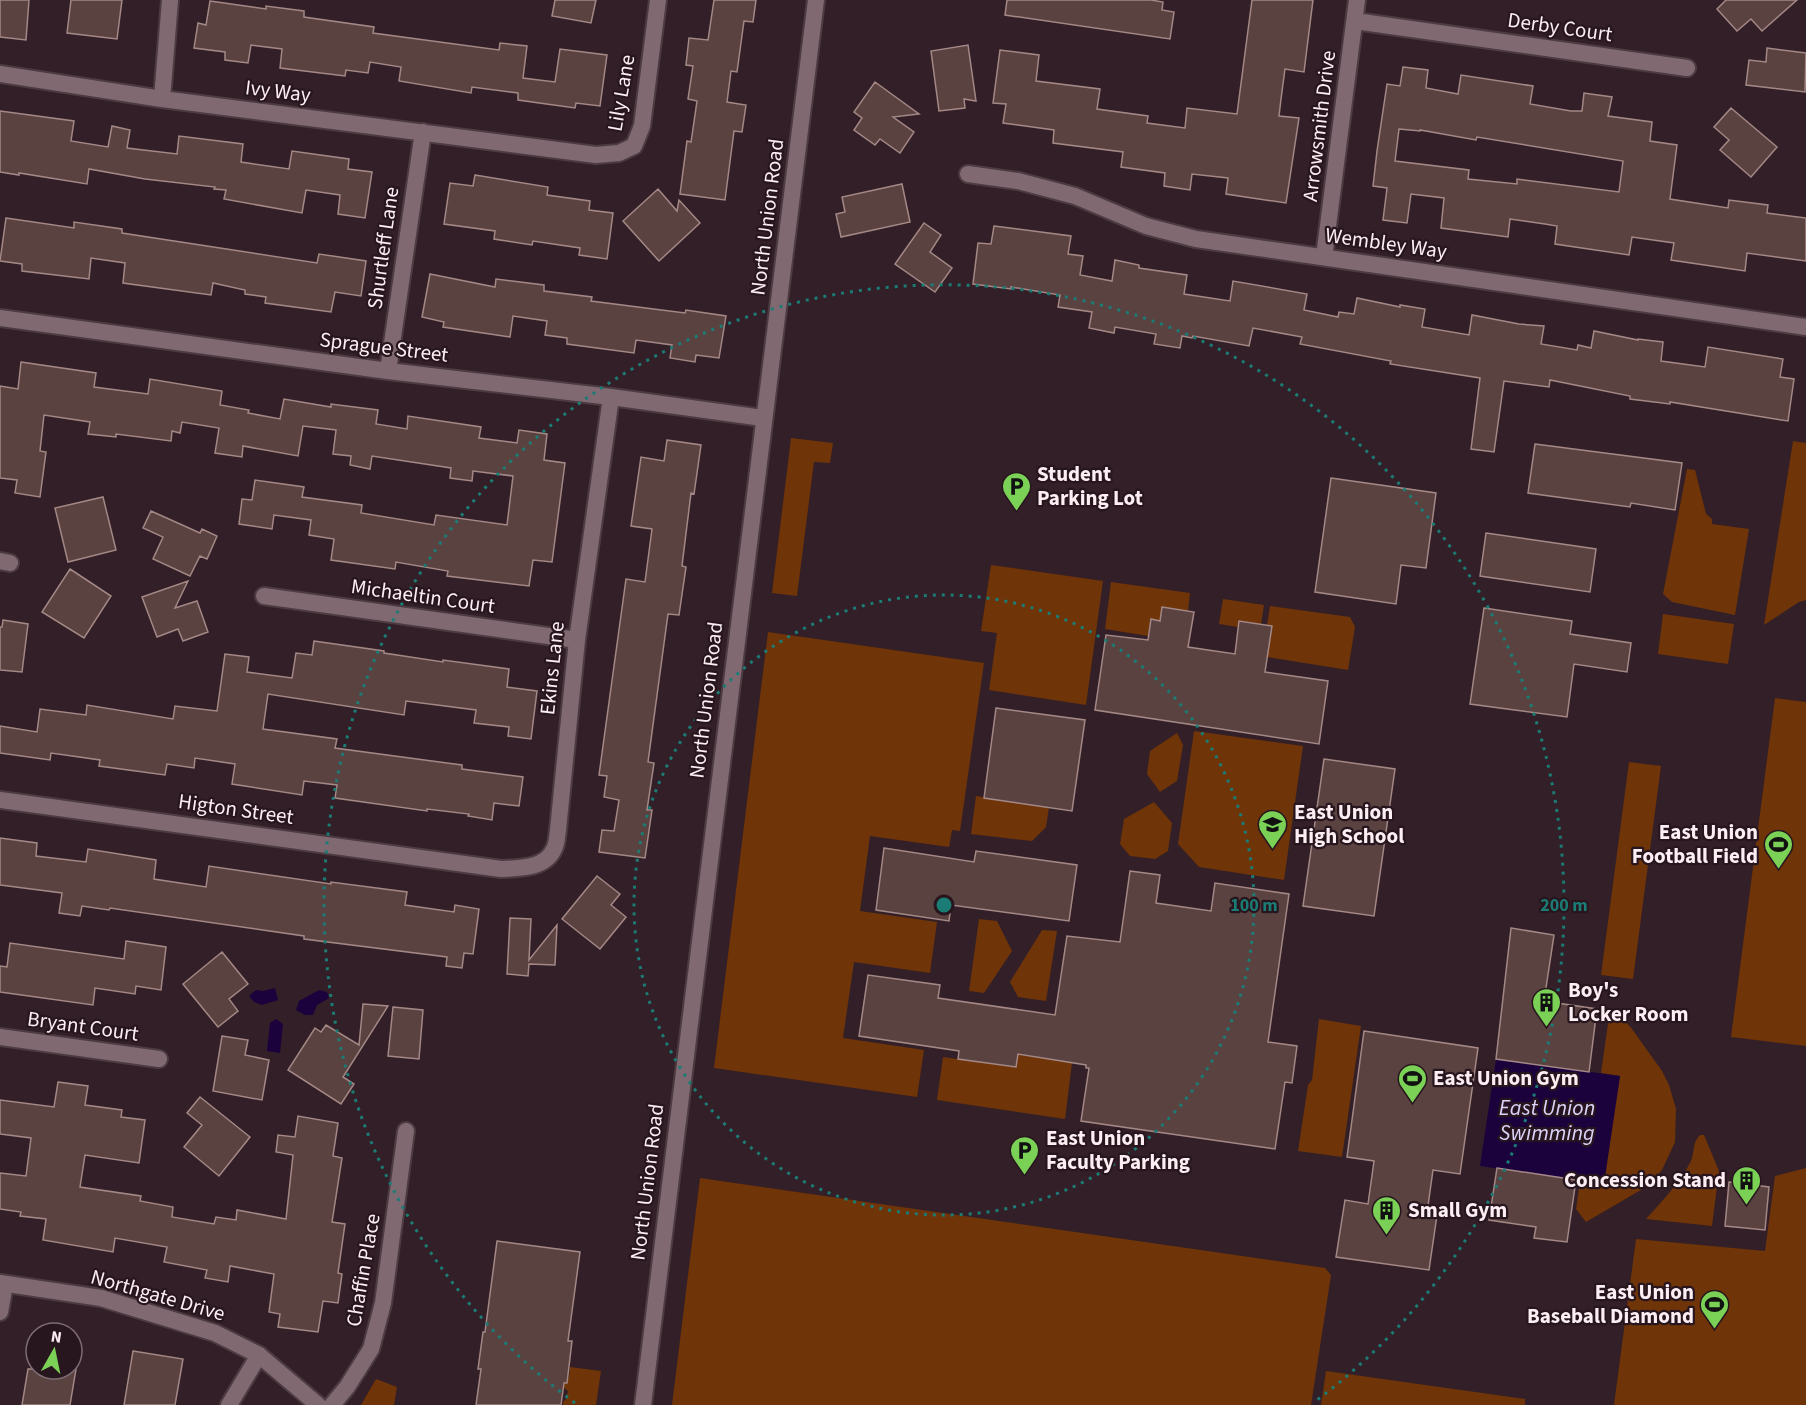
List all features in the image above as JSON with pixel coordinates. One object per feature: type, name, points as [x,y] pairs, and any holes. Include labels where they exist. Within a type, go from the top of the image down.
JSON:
[{"type":"street","points":[[162,99],[170,0]]},
{"type":"street","name":"Lily Lane","points":[[552,149],[596,155],[619,153],[634,146],[642,126],[658,0]]},
{"type":"street","name":"North Union Road","points":[[643,1405],[816,0]]},
{"type":"street","name":"Arrowsmith Drive","points":[[1324,257],[1357,0]]},
{"type":"street","name":"Derby Court","points":[[1355,21],[1687,68]]},
{"type":"street","name":"Ivy Way","points":[[0,74],[162,99],[552,149]]},
{"type":"street","name":"Shurtleff Lane","points":[[388,371],[423,132]]},
{"type":"street","name":"Wembley Way","points":[[968,174],[1018,181],[1075,196],[1146,226],[1196,239],[1806,327]]},
{"type":"street","name":"Sprague Street","points":[[0,318],[388,371],[611,397],[763,418]]},
{"type":"street","name":"Ekins Lane","points":[[465,864],[529,868],[542,861],[554,850],[577,640],[611,397]]},
{"type":"street","name":"Michaeltin Court","points":[[264,596],[577,640]]},
{"type":"street","name":"Higton Street","points":[[0,800],[465,864]]},
{"type":"street","name":"Bryant Court","points":[[0,1037],[159,1059]]},
{"type":"street","name":"Chaffin Place","points":[[332,1405],[348,1387],[371,1349],[383,1303],[406,1131]]},
{"type":"street","points":[[0,1312],[2,1283]]},
{"type":"street","name":"Northgate Drive","points":[[2,1283],[101,1298],[215,1333],[259,1355],[318,1405]]},
{"type":"street","points":[[229,1405],[259,1355]]},
{"type":"shaded area","points":[[791,438],[833,443],[830,463],[814,462],[797,596],[772,593]]},
{"type":"shaded area","points":[[1793,441],[1806,443],[1806,600],[1799,602],[1764,625]]},
{"type":"shaded area","points":[[1687,469],[1695,470],[1706,514],[1712,519],[1712,524],[1749,529],[1735,615],[1672,602],[1663,594]]},
{"type":"shaded area","points":[[991,565],[1103,581],[1086,705],[989,690],[997,633],[981,631]]},
{"type":"shaded area","points":[[1111,582],[1190,593],[1188,611],[1160,621],[1151,619],[1148,636],[1105,629]]},
{"type":"shaded area","points":[[1223,599],[1264,605],[1261,624],[1239,621],[1238,627],[1219,624]]},
{"type":"shaded area","points":[[1270,606],[1350,617],[1355,627],[1348,670],[1267,657],[1272,626],[1267,625]]},
{"type":"shaded area","points":[[1663,614],[1734,624],[1728,664],[1658,654]]},
{"type":"shaded area","points":[[768,632],[984,663],[960,831],[952,830],[949,847],[870,836],[860,911],[937,922],[930,973],[854,962],[843,1038],[924,1050],[917,1097],[714,1068]]},
{"type":"shaded area","name":"East Union Football Field","points":[[1775,698],[1806,702],[1806,1046],[1731,1037]]},
{"type":"shaded area","points":[[1194,731],[1303,746],[1284,880],[1199,867],[1178,844]]},
{"type":"shaded area","points":[[1177,733],[1183,745],[1177,781],[1160,792],[1147,774],[1150,751]]},
{"type":"shaded area","points":[[1629,762],[1661,766],[1633,979],[1601,975]]},
{"type":"shaded area","points":[[976,796],[1049,807],[1046,827],[1032,841],[971,834]]},
{"type":"shaded area","points":[[1154,802],[1172,823],[1168,851],[1155,859],[1130,856],[1120,844],[1124,819]]},
{"type":"shaded area","points":[[979,919],[997,921],[1012,951],[984,993],[969,991]]},
{"type":"shaded area","points":[[1042,930],[1057,931],[1046,1001],[1018,997],[1010,982]]},
{"type":"shaded area","points":[[1610,1010],[1617,1012],[1632,1029],[1662,1071],[1669,1085],[1676,1109],[1675,1142],[1662,1170],[1646,1187],[1586,1222],[1576,1209],[1580,1181],[1603,1184],[1620,1076],[1601,1073]]},
{"type":"shaded area","points":[[1319,1019],[1361,1026],[1342,1157],[1298,1151],[1308,1085],[1312,1080]]},
{"type":"shaded area","points":[[1018,1054],[1072,1063],[1065,1119],[937,1100],[943,1057],[958,1059]]},
{"type":"shaded area","points":[[1700,1135],[1704,1135],[1719,1171],[1712,1226],[1646,1219],[1682,1177],[1691,1161],[1696,1141]]},
{"type":"shaded area","name":"East Union Baseball Diamond","points":[[1806,1168],[1806,1405],[1614,1405],[1636,1239],[1765,1251],[1775,1176]]},
{"type":"shaded area","points":[[700,1178],[1325,1268],[1331,1275],[1311,1405],[672,1405]]},
{"type":"shaded area","points":[[570,1367],[601,1371],[596,1405],[563,1405],[568,1391],[563,1387],[569,1377]]},
{"type":"shaded area","points":[[1326,1371],[1525,1399],[1525,1405],[1321,1405]]},
{"type":"shaded area","points":[[376,1379],[397,1387],[394,1405],[361,1405]]},
{"type":"water","points":[[275,988],[278,1000],[262,1005],[254,1002],[249,996],[256,990]]},
{"type":"water","points":[[319,990],[327,992],[329,998],[317,1005],[313,1015],[305,1015],[296,1010],[299,1001]]},
{"type":"water","points":[[276,1019],[283,1024],[280,1053],[267,1051],[270,1023]]},
{"type":"water","name":"East Union Swimming","points":[[1496,1059],[1620,1076],[1604,1184],[1480,1166]]},
{"type":"building","points":[[0,0],[29,0],[26,40],[0,37]]},
{"type":"building","points":[[71,0],[122,0],[117,39],[67,33]]},
{"type":"building","points":[[555,0],[596,0],[591,23],[552,16]]},
{"type":"building","points":[[714,0],[756,0],[753,22],[744,21],[737,72],[731,71],[727,102],[746,105],[742,132],[734,131],[725,200],[680,194],[687,141],[691,142],[697,101],[688,99],[693,66],[686,65],[689,38],[708,40]]},
{"type":"building","points":[[1007,0],[1151,0],[1163,2],[1162,10],[1174,12],[1170,39],[1005,15]]},
{"type":"building","points":[[1252,0],[1313,0],[1304,72],[1285,69],[1281,99],[1279,116],[1299,118],[1286,203],[1226,194],[1228,178],[1192,174],[1190,190],[1164,186],[1165,173],[1121,167],[1123,152],[1053,143],[1054,130],[1003,123],[1006,104],[993,103],[1000,50],[1039,55],[1036,81],[1100,89],[1097,109],[1148,116],[1147,123],[1185,128],[1187,108],[1237,114]]},
{"type":"building","points":[[1726,0],[1797,0],[1762,31],[1751,19],[1737,31],[1717,9]]},
{"type":"building","points":[[210,1],[266,9],[266,6],[304,11],[304,17],[374,27],[373,33],[499,50],[500,43],[527,46],[523,78],[555,82],[560,49],[607,55],[600,106],[576,103],[575,108],[518,100],[518,93],[472,87],[471,93],[399,81],[401,67],[370,62],[368,73],[346,70],[345,76],[280,68],[282,49],[251,45],[248,63],[225,60],[225,52],[194,48],[198,23],[206,25]]},
{"type":"building","points":[[968,45],[976,101],[964,99],[965,108],[939,111],[931,51]]},
{"type":"building","points":[[1767,48],[1806,53],[1805,92],[1746,85],[1749,60],[1766,62]]},
{"type":"building","points":[[1403,67],[1428,70],[1426,88],[1458,94],[1461,75],[1533,86],[1530,104],[1571,111],[1582,111],[1584,93],[1612,97],[1608,116],[1652,122],[1650,141],[1677,145],[1670,199],[1728,208],[1729,200],[1768,205],[1767,213],[1806,218],[1806,261],[1747,253],[1745,271],[1671,260],[1674,243],[1632,237],[1629,255],[1555,244],[1557,226],[1510,219],[1508,237],[1441,228],[1444,198],[1411,194],[1407,223],[1383,220],[1387,188],[1373,186],[1377,151],[1387,84],[1400,86]],"holes":[[[1399,129],[1476,140],[1477,137],[1623,161],[1619,192],[1517,179],[1517,184],[1468,179],[1469,170],[1395,161]]]},
{"type":"building","points":[[875,82],[919,114],[893,117],[914,132],[900,153],[880,139],[875,145],[854,130],[862,118],[854,112]]},
{"type":"building","points":[[1731,108],[1777,147],[1751,177],[1720,150],[1729,140],[1714,127]]},
{"type":"building","points":[[0,111],[74,121],[71,141],[108,147],[112,126],[130,130],[127,148],[177,154],[179,136],[243,144],[241,162],[289,169],[292,151],[349,159],[348,169],[372,172],[365,218],[338,214],[340,195],[306,190],[302,213],[224,199],[226,190],[214,189],[215,187],[145,179],[89,169],[87,184],[0,172]]},
{"type":"building","points":[[475,175],[548,187],[547,195],[590,201],[589,210],[613,213],[607,259],[579,255],[580,248],[533,241],[532,245],[494,239],[495,231],[444,224],[450,183],[473,186]]},
{"type":"building","points":[[902,184],[910,222],[841,237],[836,214],[845,212],[842,197]]},
{"type":"building","points":[[658,189],[677,211],[679,200],[700,223],[659,261],[623,221]]},
{"type":"building","points":[[6,218],[74,228],[74,222],[122,229],[122,233],[317,263],[319,254],[366,261],[361,296],[335,292],[331,312],[265,303],[266,297],[245,294],[245,290],[213,283],[211,295],[123,283],[125,263],[91,258],[89,279],[22,271],[22,264],[0,261]]},
{"type":"building","points":[[924,223],[941,235],[930,252],[952,268],[935,292],[895,264]]},
{"type":"building","points":[[994,226],[1071,236],[1068,254],[1083,256],[1080,275],[1112,281],[1115,260],[1139,265],[1139,268],[1187,275],[1184,294],[1230,301],[1233,281],[1307,294],[1304,310],[1338,317],[1339,312],[1354,314],[1357,298],[1400,307],[1400,305],[1425,309],[1422,327],[1469,335],[1472,315],[1544,326],[1541,344],[1577,350],[1578,345],[1591,348],[1594,331],[1638,340],[1663,342],[1661,361],[1705,367],[1708,347],[1783,359],[1780,377],[1794,379],[1788,421],[1670,402],[1670,404],[1630,399],[1630,396],[1550,380],[1549,387],[1504,381],[1494,452],[1471,449],[1480,378],[1390,364],[1391,361],[1300,344],[1302,337],[1253,328],[1249,346],[1182,336],[1180,348],[1154,344],[1156,334],[1115,327],[1114,333],[1089,328],[1092,312],[1058,307],[1060,295],[973,284],[978,243],[991,244]]},
{"type":"building","points":[[430,274],[495,287],[496,279],[544,285],[544,291],[592,297],[591,301],[726,316],[719,358],[696,355],[695,362],[670,358],[672,345],[636,340],[634,353],[567,344],[567,338],[545,335],[547,321],[513,316],[510,337],[443,327],[444,322],[422,317]]},
{"type":"building","points":[[21,362],[96,373],[94,387],[148,394],[150,379],[222,391],[220,405],[280,419],[284,399],[331,407],[331,404],[378,410],[376,424],[407,429],[408,416],[481,427],[479,438],[517,443],[519,430],[547,434],[544,460],[565,463],[552,562],[533,560],[529,586],[447,576],[448,571],[396,562],[395,569],[331,560],[334,539],[309,535],[311,520],[274,515],[272,529],[239,524],[242,499],[252,500],[255,480],[304,487],[302,497],[362,505],[361,513],[434,525],[436,515],[507,525],[513,476],[473,471],[472,481],[450,478],[451,468],[372,456],[370,469],[350,465],[351,456],[333,454],[336,430],[303,426],[298,456],[243,446],[242,457],[215,453],[219,428],[182,422],[180,433],[172,431],[171,441],[116,434],[116,437],[88,434],[90,422],[44,415],[40,451],[46,452],[40,497],[15,493],[17,480],[0,478],[0,386],[18,389]]},
{"type":"building","points":[[667,440],[701,445],[694,494],[691,493],[682,566],[686,567],[679,615],[668,614],[648,762],[654,763],[647,810],[652,810],[645,858],[599,852],[602,830],[614,831],[619,800],[604,797],[607,776],[599,775],[626,579],[645,582],[652,529],[631,526],[641,457],[664,461]]},
{"type":"building","points":[[1535,444],[1682,463],[1675,510],[1631,503],[1630,507],[1528,493]]},
{"type":"building","points":[[1331,478],[1436,493],[1426,568],[1401,565],[1396,604],[1315,592]]},
{"type":"building","points":[[103,497],[116,550],[68,562],[55,508]]},
{"type":"building","points":[[151,511],[200,533],[202,529],[217,536],[207,559],[200,556],[190,576],[153,559],[163,537],[143,528]]},
{"type":"building","points":[[1486,533],[1596,549],[1590,592],[1480,576]]},
{"type":"building","points":[[70,569],[111,596],[84,638],[42,612]]},
{"type":"building","points":[[188,581],[175,608],[197,601],[208,632],[183,641],[178,629],[157,637],[142,597]]},
{"type":"building","points":[[1162,607],[1194,612],[1188,647],[1235,654],[1239,621],[1272,626],[1265,672],[1328,681],[1319,744],[1095,710],[1106,635],[1148,640],[1151,619],[1160,621]]},
{"type":"building","points":[[1484,608],[1572,621],[1570,634],[1631,643],[1627,672],[1574,664],[1567,717],[1470,704]]},
{"type":"building","points":[[3,620],[28,624],[22,672],[0,670],[0,627],[2,627]]},
{"type":"building","points":[[314,641],[443,662],[443,660],[509,669],[507,687],[537,691],[531,739],[508,736],[509,727],[474,723],[476,710],[406,701],[404,715],[268,694],[263,729],[337,739],[335,748],[462,765],[462,769],[523,777],[519,806],[494,803],[492,820],[468,816],[469,814],[427,809],[427,811],[335,798],[337,785],[304,781],[302,795],[232,784],[235,764],[195,758],[194,768],[167,764],[165,775],[99,766],[100,760],[51,753],[50,760],[0,753],[0,726],[37,732],[40,709],[86,715],[87,705],[173,719],[175,706],[217,711],[225,654],[249,657],[247,672],[292,678],[296,653],[312,655]]},
{"type":"building","points":[[996,708],[1085,720],[1072,811],[984,798]]},
{"type":"building","points":[[1324,759],[1395,769],[1374,916],[1303,906]]},
{"type":"building","points":[[0,838],[37,843],[36,856],[86,862],[88,849],[156,860],[154,879],[206,887],[209,866],[331,884],[331,882],[407,892],[405,905],[454,912],[455,905],[479,909],[473,954],[464,953],[462,968],[446,966],[447,957],[304,939],[304,936],[110,908],[109,910],[82,906],[80,916],[59,913],[62,893],[0,885]]},
{"type":"building","points":[[884,848],[974,862],[976,851],[1077,865],[1069,921],[951,905],[949,921],[876,910]]},
{"type":"building","points":[[1130,871],[1160,875],[1156,903],[1211,911],[1215,883],[1289,894],[1268,1042],[1297,1046],[1292,1083],[1285,1082],[1275,1149],[1081,1121],[1089,1068],[1086,1068],[1086,1065],[1018,1054],[1016,1067],[958,1059],[959,1051],[859,1036],[868,975],[940,985],[938,998],[1055,1015],[1067,936],[1120,942]]},
{"type":"building","points":[[597,876],[620,894],[611,905],[626,917],[600,949],[562,919]]},
{"type":"building","points":[[510,918],[531,919],[529,960],[557,925],[555,965],[529,964],[528,976],[507,974]]},
{"type":"building","name":"Boy's Locker Room","points":[[1511,928],[1554,935],[1544,1001],[1597,1009],[1589,1072],[1496,1059]]},
{"type":"building","points":[[126,941],[166,947],[161,990],[136,986],[135,994],[95,988],[93,1005],[0,992],[0,966],[7,967],[10,943],[124,959]]},
{"type":"building","points":[[222,952],[248,984],[229,999],[238,1011],[218,1027],[183,984]]},
{"type":"building","points":[[363,1004],[388,1006],[343,1077],[354,1084],[341,1104],[288,1070],[315,1028],[321,1032],[326,1025],[359,1045]]},
{"type":"building","points":[[393,1007],[423,1010],[419,1059],[388,1056]]},
{"type":"building","name":"East Union Gym","points":[[1364,1031],[1478,1048],[1460,1174],[1433,1170],[1427,1213],[1437,1215],[1429,1270],[1336,1257],[1345,1200],[1368,1204],[1374,1161],[1347,1157]]},
{"type":"building","points":[[222,1036],[248,1040],[245,1055],[269,1060],[262,1100],[213,1091]]},
{"type":"building","points":[[58,1082],[88,1086],[85,1105],[122,1110],[121,1117],[145,1120],[139,1163],[85,1155],[80,1187],[141,1196],[140,1201],[173,1207],[172,1217],[214,1224],[216,1217],[236,1220],[237,1210],[286,1219],[293,1155],[276,1152],[278,1135],[295,1137],[298,1116],[338,1123],[333,1156],[342,1158],[332,1222],[345,1224],[338,1273],[342,1274],[338,1303],[323,1301],[318,1332],[278,1327],[280,1314],[269,1312],[274,1274],[230,1266],[228,1282],[205,1278],[207,1270],[164,1262],[167,1247],[115,1238],[113,1252],[43,1240],[46,1219],[20,1216],[21,1212],[0,1209],[0,1173],[26,1176],[31,1138],[0,1134],[0,1100],[54,1107]]},
{"type":"building","points":[[200,1097],[250,1137],[219,1176],[184,1147],[202,1125],[187,1113]]},
{"type":"building","points":[[1497,1168],[1576,1180],[1567,1242],[1534,1238],[1536,1227],[1489,1220]]},
{"type":"building","name":"Concession Stand","points":[[1729,1182],[1769,1187],[1765,1230],[1725,1226]]},
{"type":"building","points":[[497,1241],[580,1252],[568,1341],[572,1341],[567,1383],[564,1383],[561,1405],[476,1405],[481,1369],[478,1369]]},
{"type":"building","points":[[133,1351],[183,1359],[175,1405],[124,1405]]},
{"type":"building","points":[[26,1381],[74,1381],[70,1405],[22,1405]]},
{"type":"place","name":"Student Parking Lot","points":[[1016,512]]},
{"type":"place","name":"East Union High School","points":[[1273,850]]},
{"type":"place","name":"East Union Football Field","points":[[1779,870]]},
{"type":"place","name":"Boy's Locker Room","points":[[1547,1028]]},
{"type":"place","name":"East Union Gym","points":[[1412,1104]]},
{"type":"place","name":"East Union Faculty Parking","points":[[1025,1176]]},
{"type":"place","name":"Concession Stand","points":[[1747,1206]]},
{"type":"place","name":"Small Gym","points":[[1387,1236]]},
{"type":"place","name":"East Union Baseball Diamond","points":[[1715,1330]]}]
